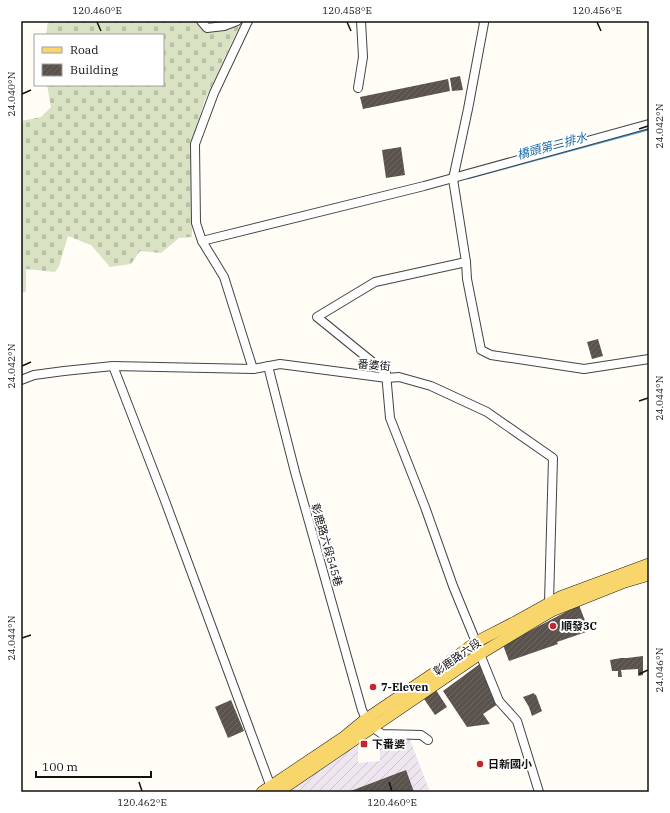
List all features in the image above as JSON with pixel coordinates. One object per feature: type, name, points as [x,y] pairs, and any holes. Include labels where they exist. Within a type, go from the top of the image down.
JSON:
[{"type":"main road","name":"彰鹿路六段","points":[[271,790],[344,737],[480,654],[551,607],[560,597],[649,564]]},
{"type":"main road","name":"彰鹿路六段","points":[[369,723],[476,642],[516,622],[551,607],[649,575]]},
{"type":"street","points":[[201,21],[207,28],[224,26],[237,21]]},
{"type":"street","points":[[248,21],[214,93],[195,144],[196,223],[202,241],[224,277],[253,369]]},
{"type":"street","points":[[358,88],[363,57],[361,21]]},
{"type":"street","points":[[483,21],[484,23],[469,102],[453,178],[466,262],[467,279],[481,350],[491,355],[584,369],[649,359]]},
{"type":"street","points":[[202,241],[453,178],[649,124]]},
{"type":"street","points":[[466,262],[375,282],[317,317],[386,373],[390,418],[425,507],[453,586],[499,701],[517,721],[539,792]]},
{"type":"street","name":"番婆街","points":[[21,380],[34,375],[113,366],[253,369],[280,364],[387,378],[399,377],[431,386],[487,412],[553,458],[551,607]]},
{"type":"street","points":[[113,366],[164,498],[271,790]]},
{"type":"street","name":"彰鹿路六段545巷","points":[[268,366],[294,472],[362,710],[369,723]]},
{"type":"street","points":[[369,723],[382,734],[421,735],[428,740]]},
{"type":"shaded area","points":[[379,737],[409,737],[430,792],[289,792],[358,743],[358,763],[380,761]]},
{"type":"green space","points":[[48,21],[208,21],[207,30],[243,22],[236,33],[204,102],[192,142],[192,237],[179,238],[161,253],[140,251],[131,264],[110,267],[91,245],[68,236],[59,266],[55,272],[26,269],[26,292],[21,293],[21,121],[41,117],[51,107],[47,86],[164,86],[164,34],[46,34]]},
{"type":"building","points":[[460,76],[463,90],[452,91],[450,78]]},
{"type":"building","points":[[448,79],[450,91],[363,109],[360,97]]},
{"type":"building","points":[[401,147],[405,175],[386,178],[382,150]]},
{"type":"building","points":[[598,339],[603,356],[592,359],[587,342]]},
{"type":"building","points":[[579,605],[589,631],[557,642],[558,644],[509,661],[503,645]]},
{"type":"building","points":[[643,656],[643,675],[638,676],[638,669],[621,670],[622,677],[618,677],[618,671],[612,671],[610,660]]},
{"type":"building","points":[[481,663],[486,670],[482,673],[494,689],[490,692],[498,704],[483,714],[490,724],[467,727],[443,691]]},
{"type":"building","points":[[436,690],[447,707],[435,715],[424,699]]},
{"type":"building","points":[[534,693],[542,711],[532,716],[523,697]]},
{"type":"building","points":[[231,700],[244,731],[228,738],[215,707]]},
{"type":"building","points":[[406,770],[414,792],[348,792]]},
{"type":"waterway","name":"橋頭第二排水","points":[[468,178],[649,129]]},
{"type":"place","name":"順發3C","points":[[553,626]]},
{"type":"place","name":"7-Eleven","points":[[373,687]]},
{"type":"place","name":"下番婆","points":[[364,744]]},
{"type":"place","name":"日新國小","points":[[480,764]]}]
